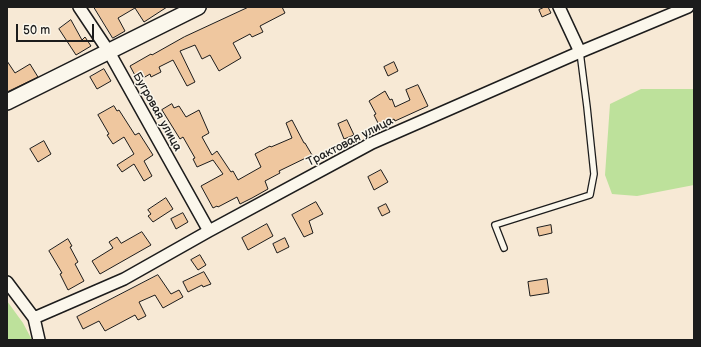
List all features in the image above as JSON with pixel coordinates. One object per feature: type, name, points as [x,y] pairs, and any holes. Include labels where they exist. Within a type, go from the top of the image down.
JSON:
[{"type":"street","name":"Бугровая улица","points":[[80,7],[109,52],[209,231]]},
{"type":"street","points":[[7,102],[198,7]]},
{"type":"street","points":[[559,7],[580,52]]},
{"type":"street","name":"Трактовая улица","points":[[34,318],[124,279],[209,231],[372,143],[580,52],[688,7]]},
{"type":"street","points":[[7,282],[34,318],[39,340]]},
{"type":"lane","points":[[504,248],[495,225],[590,195],[594,174],[580,52]]},
{"type":"green space","points":[[641,89],[694,89],[694,185],[637,196],[612,194],[605,175],[610,104]]},
{"type":"green space","points":[[7,301],[23,323],[32,340],[7,340]]},
{"type":"building","points":[[94,7],[167,7],[144,22],[135,8],[118,18],[125,31],[113,38]]},
{"type":"building","points":[[249,7],[282,7],[285,13],[260,26],[263,32],[252,37],[250,34],[233,43],[241,58],[219,71],[210,55],[202,59],[195,45],[180,51],[195,82],[187,86],[173,60],[159,67],[161,72],[151,77],[150,74],[138,81],[130,66],[184,37]]},
{"type":"building","points":[[548,7],[551,13],[542,17],[539,10]]},
{"type":"building","points":[[71,20],[82,40],[85,37],[91,46],[76,55],[59,29]]},
{"type":"building","points":[[7,61],[15,73],[30,64],[38,77],[7,92]]},
{"type":"building","points":[[394,62],[398,71],[388,76],[384,67]]},
{"type":"building","points":[[104,69],[111,81],[97,89],[90,77]]},
{"type":"building","points":[[418,85],[428,106],[395,121],[394,119],[380,127],[374,115],[376,114],[369,101],[385,91],[390,100],[392,99],[395,107],[410,100],[406,90]]},
{"type":"building","points":[[172,104],[174,108],[179,106],[186,117],[199,110],[209,133],[202,137],[212,155],[217,151],[231,172],[233,171],[238,180],[261,167],[255,154],[270,146],[271,147],[292,138],[286,123],[292,120],[312,155],[279,171],[280,173],[265,181],[268,189],[252,198],[240,204],[237,197],[213,208],[201,186],[223,174],[213,160],[197,167],[193,159],[195,158],[183,137],[180,139],[162,110]]},
{"type":"building","points":[[114,106],[117,111],[119,110],[135,135],[139,133],[153,155],[144,161],[152,176],[144,181],[134,164],[122,172],[117,165],[134,154],[124,137],[113,144],[98,115]]},
{"type":"building","points":[[347,120],[354,135],[344,139],[338,124]]},
{"type":"building","points":[[44,141],[51,154],[38,162],[30,149]]},
{"type":"building","points":[[381,170],[388,182],[374,190],[368,177]]},
{"type":"building","points":[[166,198],[173,209],[153,222],[148,216],[151,214],[148,210]]},
{"type":"building","points":[[316,202],[323,214],[309,221],[313,233],[304,237],[292,215]]},
{"type":"building","points":[[386,204],[390,212],[382,216],[378,208]]},
{"type":"building","points":[[183,213],[188,222],[176,229],[171,219]]},
{"type":"building","points":[[267,224],[273,236],[248,250],[242,238]]},
{"type":"building","points":[[551,225],[552,233],[539,236],[537,228]]},
{"type":"building","points":[[142,232],[151,245],[100,274],[92,261],[113,248],[109,242],[117,237],[121,243]]},
{"type":"building","points":[[285,238],[289,247],[277,253],[273,244]]},
{"type":"building","points":[[68,239],[72,246],[70,247],[78,262],[75,264],[84,281],[68,290],[60,274],[62,273],[49,251]]},
{"type":"building","points":[[200,255],[206,265],[198,270],[191,260]]},
{"type":"building","points":[[204,272],[211,284],[203,287],[202,285],[188,292],[183,282]]},
{"type":"building","points":[[158,275],[171,294],[179,290],[183,297],[163,308],[155,295],[139,302],[146,316],[138,320],[135,315],[105,331],[99,321],[83,329],[77,317]]},
{"type":"building","points":[[547,279],[549,293],[530,296],[528,282]]}]
